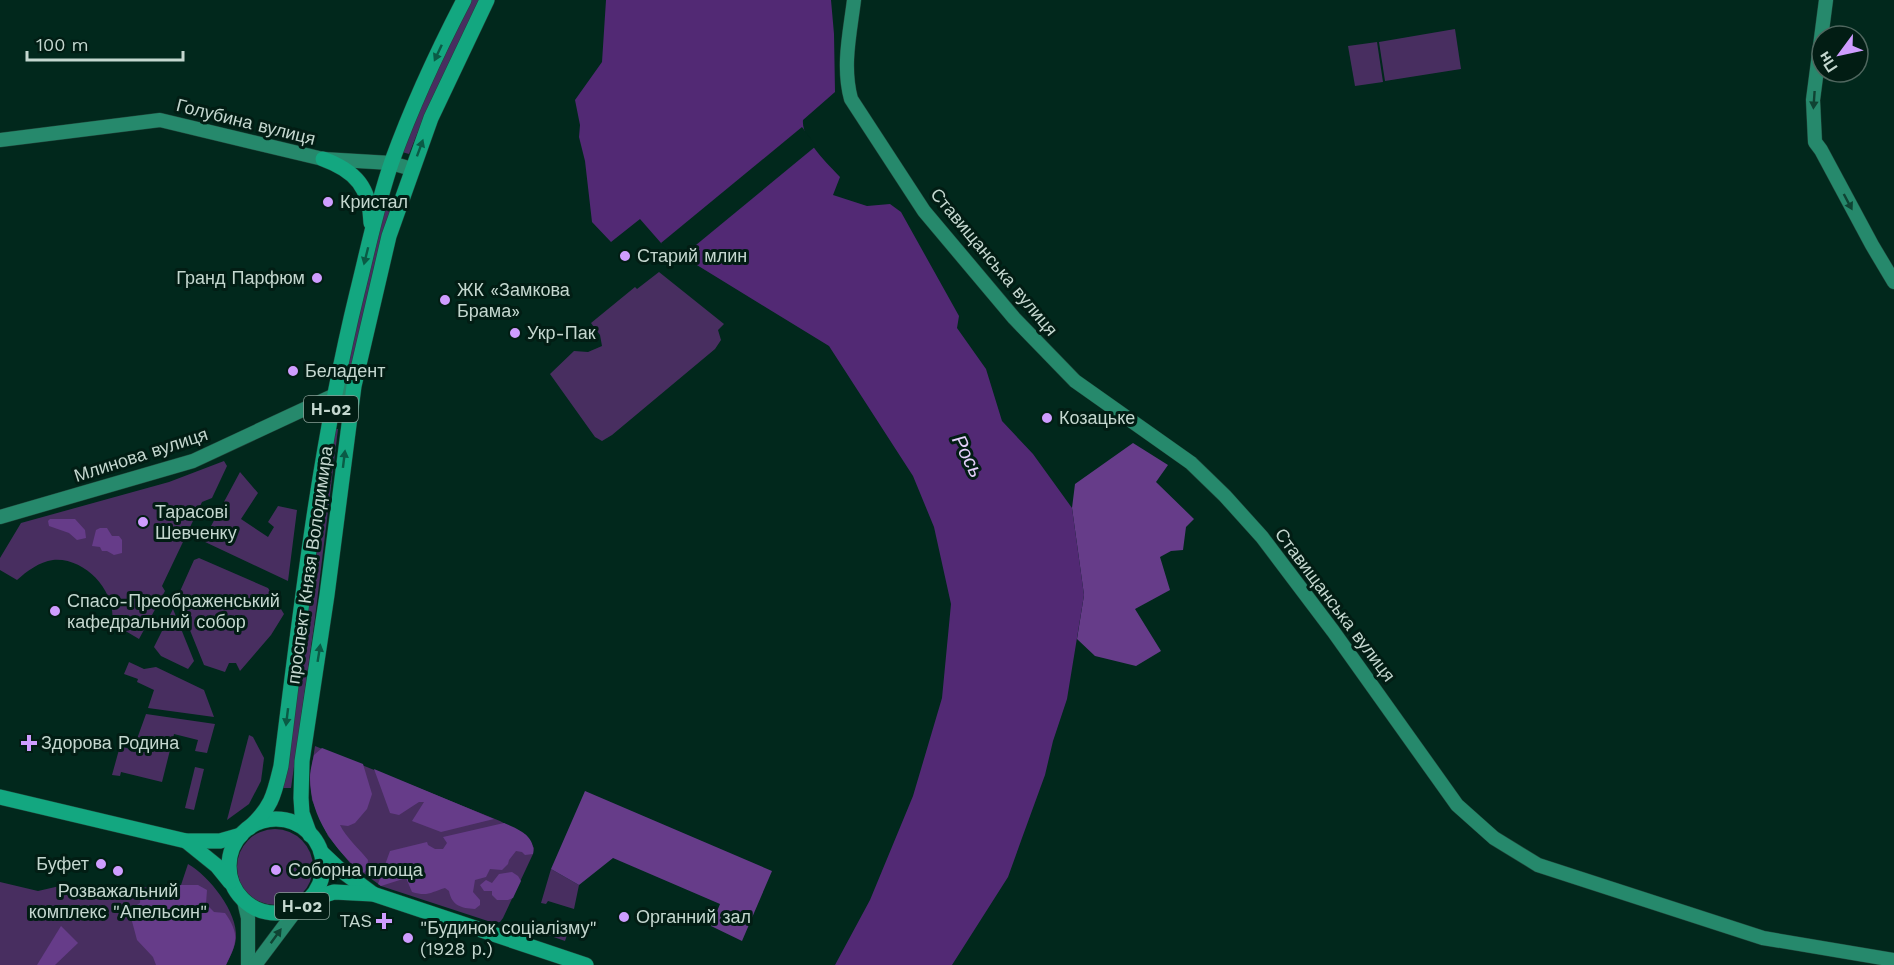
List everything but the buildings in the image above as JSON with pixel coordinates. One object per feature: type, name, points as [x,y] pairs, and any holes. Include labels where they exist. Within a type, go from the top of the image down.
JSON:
[{"type":"main road","name":"проспект Князя Володимира","points":[[245,831],[265,813],[274,795],[281,766],[311,536],[334,395],[372,232],[391,163],[418,95],[464,0]]},
{"type":"main road","name":"проспект Князя Володимира","points":[[309,835],[302,813],[302,762],[327,595],[354,386],[389,236],[434,111],[487,0]]},
{"type":"main road","points":[[323,159],[349,171],[360,182],[367,196],[372,232]]},
{"type":"main road","name":"Н-02","points":[[0,798],[186,842],[220,841],[245,831]]},
{"type":"main road","points":[[232,884],[229,874],[230,854],[245,831],[268,820],[279,819],[299,825],[309,835]]},
{"type":"main road","name":"Н-02","points":[[186,842],[218,866],[244,901],[252,907],[272,914],[297,909],[312,899],[321,880],[323,866],[321,852],[309,835]]},
{"type":"main road","points":[[321,852],[373,894]]},
{"type":"main road","points":[[312,899],[334,892],[373,894],[586,965]]},
{"type":"street","name":"Ставищанська вулиця","points":[[854,0],[847,58],[847,82],[851,99],[924,212],[1014,318],[1075,381],[1191,464],[1225,496],[1262,537],[1334,631],[1457,805],[1494,838],[1538,865],[1763,938],[1894,960]]},
{"type":"street","points":[[1826,0],[1813,100],[1815,142],[1894,282]]},
{"type":"street","name":"Голубина вулиця","points":[[0,140],[160,120],[323,159],[391,163],[412,170]]},
{"type":"street","name":"Млинова вулиця","points":[[0,517],[193,461],[354,386]]},
{"type":"street","points":[[244,901],[248,918],[248,965]]},
{"type":"street","points":[[255,965],[297,909]]},
{"type":"shaded area","points":[[471,0],[480,0],[428,107],[409,154],[402,152],[422,103]]},
{"type":"shaded area","points":[[1455,29],[1461,69],[1385,81],[1379,42]]},
{"type":"shaded area","points":[[1377,42],[1383,82],[1355,86],[1348,46]]},
{"type":"shaded area","points":[[383,209],[390,212],[382,236],[351,367],[346,368]]},
{"type":"shaded area","points":[[659,272],[724,324],[718,330],[721,340],[715,349],[602,441],[595,437],[550,374],[574,351],[588,352],[602,346],[600,335],[591,323],[635,287],[637,289]]},
{"type":"shaded area","points":[[334,429],[338,429],[291,788],[283,788]]},
{"type":"shaded area","points":[[1133,443],[1168,465],[1156,482],[1194,519],[1186,527],[1183,550],[1171,551],[1160,557],[1170,590],[1135,609],[1161,651],[1136,666],[1095,656],[1077,639],[1084,595],[1072,508],[1075,484]]},
{"type":"shaded area","points":[[224,461],[227,466],[212,498],[202,502],[162,586],[165,591],[139,639],[112,623],[110,600],[104,589],[97,579],[77,564],[48,561],[34,567],[17,580],[0,570],[0,558],[21,523],[169,482]]},
{"type":"shaded area","points":[[240,472],[258,493],[241,519],[268,537],[274,527],[268,522],[278,506],[297,510],[288,581],[203,541]]},
{"type":"shaded area","points":[[50,519],[75,519],[85,530],[86,538],[77,540],[69,533],[49,526]]},
{"type":"shaded area","points":[[107,528],[112,536],[119,536],[122,540],[122,553],[114,555],[102,551],[100,547],[92,546],[96,530]]},
{"type":"shaded area","points":[[199,558],[268,588],[284,614],[271,635],[240,671],[236,663],[229,663],[225,672],[204,665],[177,598],[194,560]]},
{"type":"shaded area","points":[[173,609],[194,661],[188,669],[161,656],[154,647]]},
{"type":"shaded area","points":[[129,662],[144,669],[156,667],[204,690],[214,717],[148,708],[154,690],[137,682],[138,679],[124,674]]},
{"type":"shaded area","points":[[146,714],[215,724],[207,753],[195,751],[198,740],[174,734],[162,782],[121,772],[120,776],[112,775],[120,746],[133,750]]},
{"type":"shaded area","points":[[249,735],[253,737],[264,758],[261,781],[249,804],[227,820]]},
{"type":"shaded area","points":[[315,746],[500,821],[526,835],[534,848],[533,854],[500,922],[494,923],[381,886],[350,863],[328,836],[312,800],[310,778]]},
{"type":"shaded area","points":[[322,748],[363,764],[372,794],[367,809],[355,823],[348,826],[340,825],[368,860],[367,869],[363,874],[326,832],[314,806],[310,773],[314,755]]},
{"type":"shaded area","points":[[195,767],[204,769],[194,810],[185,808]]},
{"type":"shaded area","points":[[374,769],[494,819],[441,832],[412,821],[424,802],[419,802],[399,815],[390,813]]},
{"type":"shaded area","points":[[585,791],[772,871],[742,941],[711,926],[720,904],[613,858],[579,885],[551,869]]},
{"type":"shaded area","points":[[504,823],[529,838],[532,842],[533,854],[525,855],[516,851],[502,870],[490,869],[486,877],[475,880],[473,892],[480,900],[480,905],[475,909],[465,908],[455,903],[445,888],[422,894],[412,892],[406,878],[381,886],[378,884],[390,851],[427,842],[435,849],[443,849],[447,843],[443,837]]},
{"type":"shaded area","name":"Соборна площа","points":[[275,829],[289,832],[302,840],[310,853],[313,867],[310,881],[302,894],[289,902],[275,905],[261,902],[248,894],[240,881],[237,867],[240,853],[248,840],[261,832]]},
{"type":"shaded area","points":[[188,864],[213,886],[232,917],[236,938],[226,965],[0,965],[0,882],[38,891],[64,885],[174,888],[181,885]]},
{"type":"shaded area","points":[[551,869],[579,885],[574,909],[548,901],[546,904],[541,903]]},
{"type":"shaded area","points":[[512,872],[521,881],[513,898],[497,900],[492,895],[492,891],[484,891],[480,885],[486,880],[492,883],[499,874]]},
{"type":"shaded area","points":[[181,885],[198,885],[207,890],[206,904],[214,912],[225,913],[230,920],[235,939],[233,951],[226,965],[156,965],[153,957],[137,940],[129,910],[140,903],[141,888],[168,889]]},
{"type":"shaded area","points":[[530,922],[568,932],[565,941],[528,928]]},
{"type":"shaded area","points":[[61,926],[78,943],[55,965],[37,965]]},
{"type":"water","name":"Рось","points":[[606,0],[831,0],[835,92],[803,120],[806,135],[811,143],[840,177],[833,195],[867,206],[890,204],[901,212],[959,316],[957,328],[986,369],[1002,421],[1033,454],[1072,508],[1084,595],[1067,699],[1045,775],[1008,877],[952,965],[835,965],[870,900],[913,796],[942,698],[951,604],[934,527],[913,476],[829,346],[661,243],[640,219],[611,242],[592,222],[575,100],[602,62]]},
{"type":"pier","points":[[802,127],[816,146],[679,259],[661,243]]},
{"type":"place","name":"Кристал","points":[[328,202]]},
{"type":"place","name":"Старий млин","points":[[625,256]]},
{"type":"place","name":"Гранд Парфюм","points":[[317,278]]},
{"type":"place","name":"ЖК «Замкова Брама»","points":[[445,300]]},
{"type":"place","name":"Укр-Пак","points":[[515,333]]},
{"type":"place","name":"Беладент","points":[[293,371]]},
{"type":"place","name":"Козацьке","points":[[1047,418]]},
{"type":"place","name":"Тарасові Шевченку","points":[[143,522]]},
{"type":"place","name":"Спасо-Преображенський кафедральний собор","points":[[55,611]]},
{"type":"place","name":"Здорова Родина","points":[[29,743]]},
{"type":"place","name":"Буфет","points":[[101,864]]},
{"type":"place","name":"Соборна площа","points":[[276,870]]},
{"type":"place","name":"Розважальний комплекс \"Апельсин\"","points":[[118,871]]},
{"type":"place","name":"Органний зал","points":[[624,917]]},
{"type":"place","name":"TAS","points":[[384,921]]},
{"type":"place","name":"\"Будинок соціалізму\" (1928 р.)","points":[[408,938]]}]
